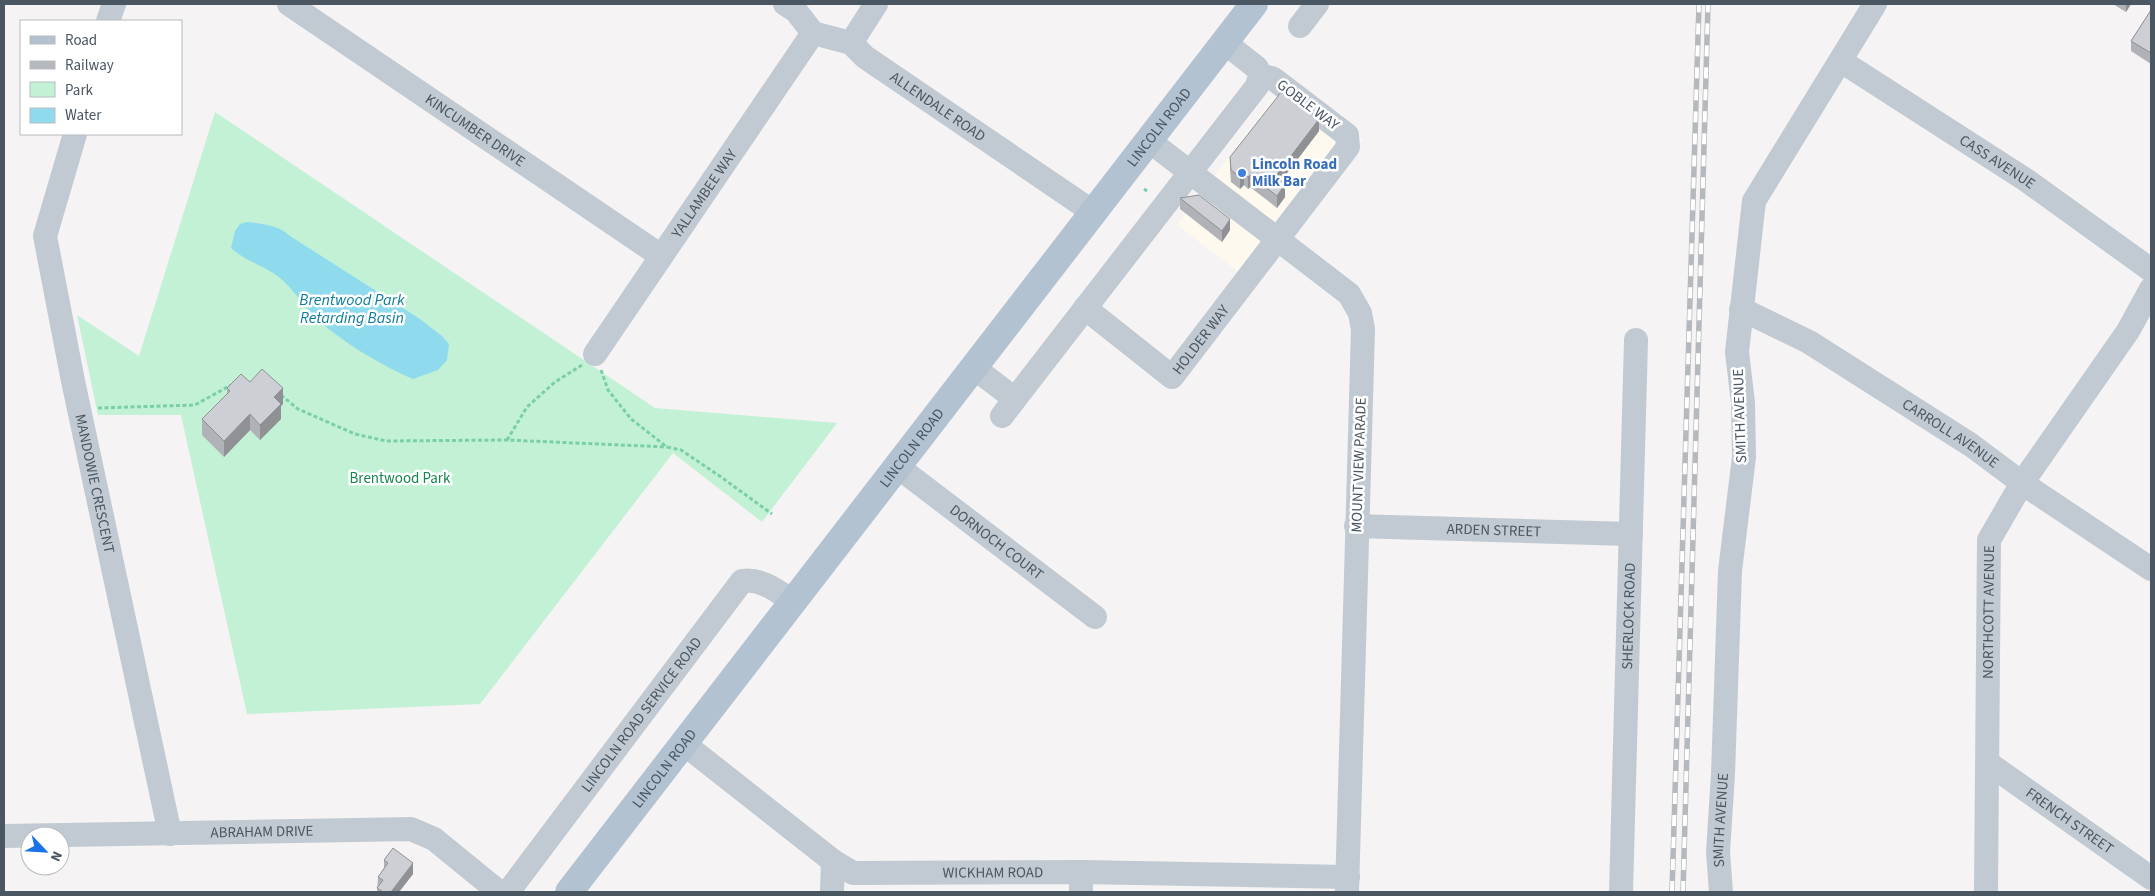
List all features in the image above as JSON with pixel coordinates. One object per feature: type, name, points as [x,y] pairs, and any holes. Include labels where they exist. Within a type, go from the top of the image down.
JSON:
[{"type":"main road","name":"LINCOLN ROAD","points":[[569,892],[1254,4]]},
{"type":"street","points":[[108,20],[114,4]]},
{"type":"street","name":"KINCUMBER DRIVE","points":[[289,4],[661,256]]},
{"type":"street","points":[[785,4],[796,11],[813,33]]},
{"type":"street","points":[[851,43],[876,4]]},
{"type":"street","points":[[1300,26],[1317,4]]},
{"type":"street","name":"SMITH AVENUE","points":[[1721,892],[1718,852],[1723,774],[1730,571],[1744,457],[1743,403],[1737,352],[1754,201],[1875,4]]},
{"type":"street","name":"YALLAMBEE WAY","points":[[595,354],[813,33]]},
{"type":"street","name":"ALLENDALE ROAD","points":[[813,33],[851,43],[865,57],[1093,212]]},
{"type":"street","points":[[973,367],[1009,407],[1257,86],[1260,76],[1257,68],[1224,42]]},
{"type":"street","name":"CASS AVENUE","points":[[1840,61],[2026,180],[2151,270]]},
{"type":"street","name":"GOBLE WAY","points":[[1260,76],[1272,78],[1280,83],[1347,135],[1348,148],[1279,239]]},
{"type":"street","name":"MANDOWIE CRESCENT","points":[[75,135],[45,236],[73,381],[170,834]]},
{"type":"street","name":"MOUNT VIEW PARADE","points":[[1148,140],[1349,294],[1360,313],[1363,329],[1347,885]]},
{"type":"street","name":"HOLDER WAY","points":[[1085,308],[1172,377],[1279,239]]},
{"type":"street","name":"NORTHCOTT AVENUE","points":[[1986,892],[1989,540],[2022,483],[2128,331],[2151,289]]},
{"type":"street","name":"CARROLL AVENUE","points":[[1741,310],[1809,342],[1971,445],[2022,483],[2151,569]]},
{"type":"street","name":"SHERLOCK ROAD","points":[[1621,892],[1636,340]]},
{"type":"street","name":"DORNOCH COURT","points":[[898,466],[1095,617]]},
{"type":"street","name":"ARDEN STREET","points":[[1356,526],[1631,534]]},
{"type":"street","name":"LINCOLN ROAD SERVICE ROAD","points":[[508,892],[742,581],[750,580],[772,587],[792,601]]},
{"type":"street","name":"WICKHAM ROAD","points":[[683,743],[833,862],[853,873],[1081,882],[1347,885]]},
{"type":"street","name":"FRENCH STREET","points":[[1988,763],[2151,878]]},
{"type":"street","name":"ABRAHAM DRIVE","points":[[4,836],[411,829],[434,839],[499,892]]},
{"type":"street","points":[[832,892],[833,862]]},
{"type":"path","points":[[507,440],[527,407],[555,382],[579,368],[595,354],[608,390],[631,419],[667,446]]},
{"type":"path","points":[[95,408],[195,405],[237,382]]},
{"type":"path","points":[[278,393],[298,410],[355,434],[386,441],[507,440],[667,446],[681,450],[772,514]]},
{"type":"shaded area","points":[[1287,81],[1363,139],[1253,283],[1177,225]]},
{"type":"green space","name":"Brentwood Park","points":[[215,112],[655,408],[837,423],[762,522],[673,453],[480,704],[247,714],[181,415],[98,415],[77,315],[139,356]]},
{"type":"water","name":"Brentwood Park Retarding Basin","points":[[247,222],[280,229],[420,319],[449,344],[447,360],[438,370],[413,379],[374,360],[347,342],[322,324],[280,278],[231,248],[235,231],[240,224]]},
{"type":"building","points":[[2151,10],[2151,53],[2131,41]]},
{"type":"building","points":[[1282,91],[1319,119],[1275,177],[1285,184],[1277,196],[1250,175],[1248,177],[1244,173],[1240,177],[1231,170],[1230,157]]},
{"type":"building","points":[[1199,195],[1230,219],[1222,231],[1180,198]]},
{"type":"building","points":[[262,369],[283,388],[274,397],[281,404],[260,425],[250,414],[224,441],[202,419],[230,391],[227,388],[241,374],[250,382]]},
{"type":"building","points":[[393,848],[413,863],[391,892],[383,892],[377,888],[383,880],[378,877],[388,863],[384,860]]},
{"type":"railway","points":[[1672,892],[1699,4]]},
{"type":"railway","points":[[1683,892],[1708,4]]},
{"type":"place","name":"Lincoln Road Milk Bar","points":[[1242,173]]}]
